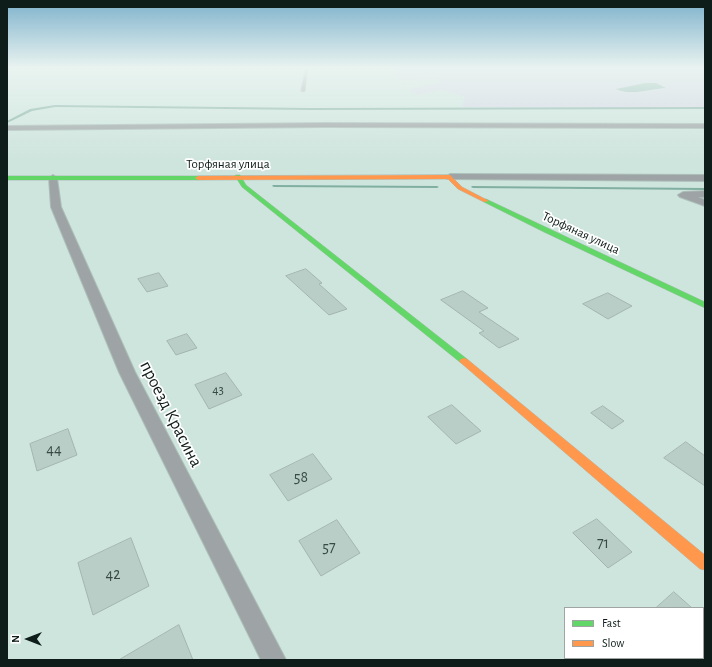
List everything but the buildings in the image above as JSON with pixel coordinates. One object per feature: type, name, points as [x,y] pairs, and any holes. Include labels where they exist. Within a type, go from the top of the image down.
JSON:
[{"type":"street","points":[[7,128],[324,125],[705,126]]},
{"type":"street","points":[[238,176],[244,186],[480,374],[705,564]]},
{"type":"street","name":"Торфяная улица","points":[[7,178],[238,176],[705,178]]},
{"type":"street","name":"проезд Красина","points":[[53,178],[56,207],[127,372],[274,660]]},
{"type":"street","name":"Торфяная улица","points":[[450,178],[460,188],[546,231],[705,306]]},
{"type":"street","points":[[705,194],[683,194],[705,204]]},
{"type":"shaded area","points":[[465,98],[705,98],[705,109],[462,107]]},
{"type":"waterway","points":[[7,122],[31,110],[55,106],[310,109],[705,108]]},
{"type":"waterway","points":[[274,186],[437,187]]},
{"type":"waterway","points":[[473,187],[705,189]]},
{"type":"traffic: fast","points":[[238,176],[244,186],[464,361]]},
{"type":"traffic: fast","points":[[7,178],[198,178]]},
{"type":"traffic: fast","points":[[486,201],[546,231],[705,305]]},
{"type":"traffic: slow","points":[[198,178],[450,177],[460,188],[486,201]]},
{"type":"traffic: slow","points":[[464,361],[705,564]]}]
